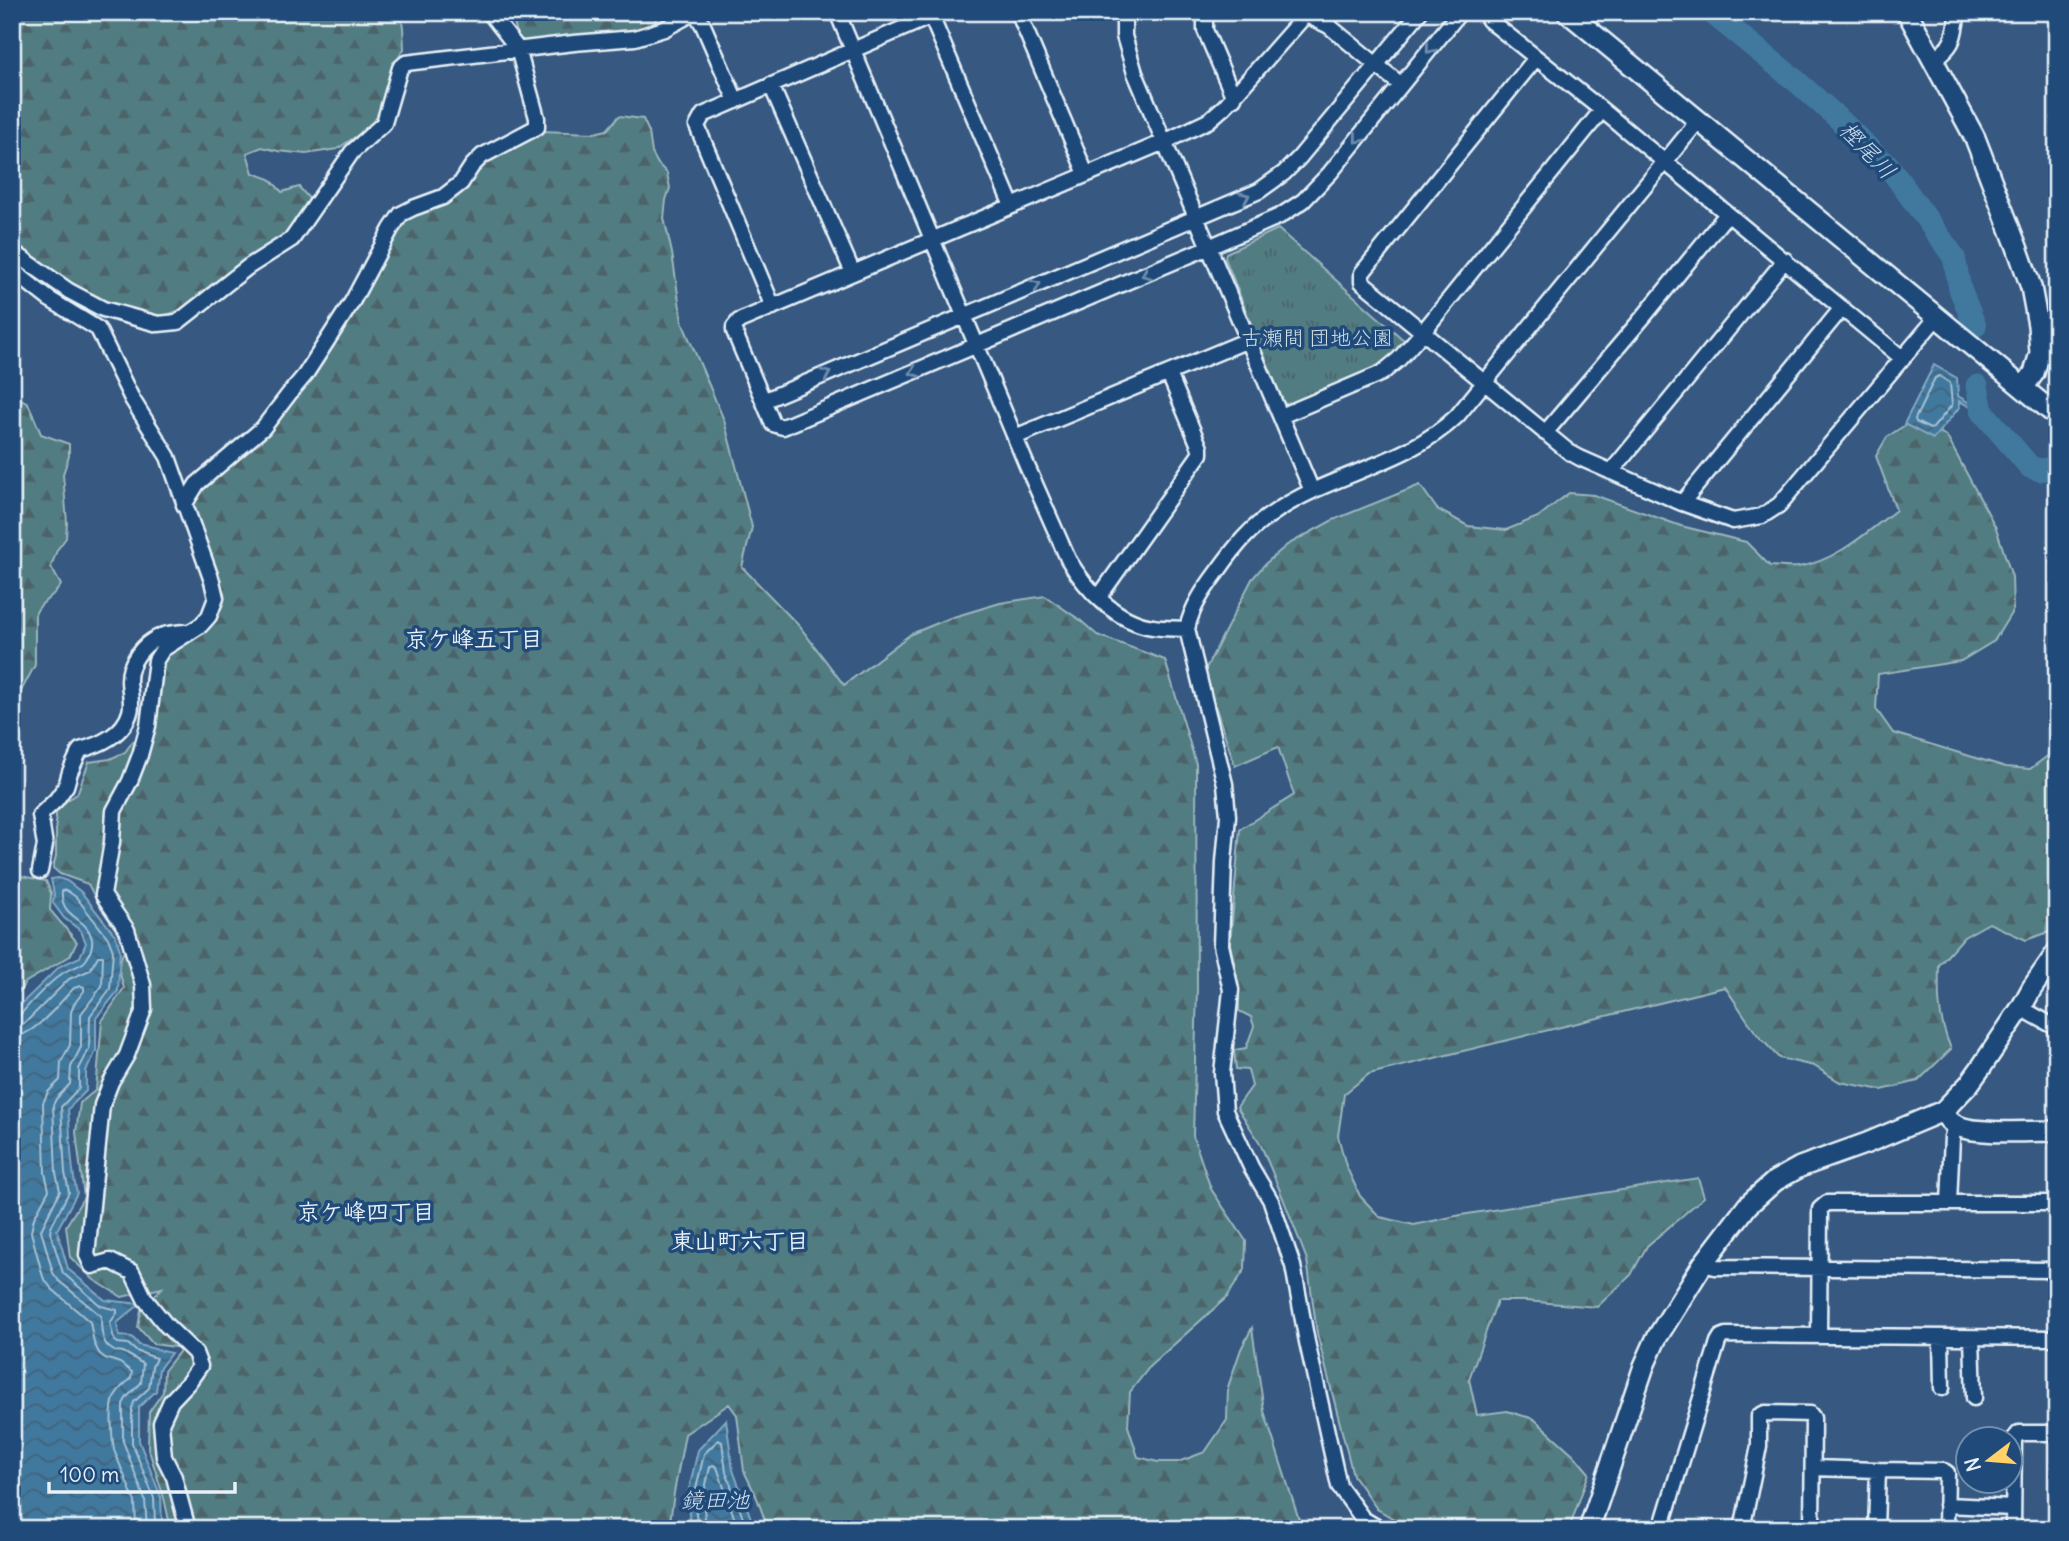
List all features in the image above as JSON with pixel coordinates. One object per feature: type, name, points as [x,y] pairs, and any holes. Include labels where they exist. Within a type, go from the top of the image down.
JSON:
[{"type":"street","points":[[184,505],[197,484],[263,428],[305,375],[352,302],[401,215],[412,208],[443,197],[461,183],[482,156],[537,127],[537,118],[518,49],[489,12]]},
{"type":"street","points":[[12,251],[69,292],[103,309],[158,324],[178,321],[248,267],[292,239],[352,152],[384,123],[400,68],[406,63],[645,37],[695,12],[736,101]]},
{"type":"street","points":[[837,12],[1068,559],[1075,571],[1111,609],[1153,628],[1186,629]]},
{"type":"street","points":[[1018,12],[1086,174]]},
{"type":"street","points":[[1124,12],[1124,36],[1135,73],[1312,491]]},
{"type":"street","points":[[1205,12],[1206,35],[1234,97]]},
{"type":"street","points":[[1401,85],[1329,26],[1301,12],[1301,20],[1234,97],[1208,121],[739,321],[734,327],[773,424],[783,427],[1280,216],[1303,201],[1330,173],[1460,12]]},
{"type":"street","points":[[763,401],[1259,191],[1299,158],[1420,12]]},
{"type":"street","points":[[1484,12],[1489,20],[1902,358]]},
{"type":"street","points":[[1567,12],[2057,416]]},
{"type":"street","points":[[1907,12],[1984,158],[2031,287],[2040,353],[2034,373],[2023,388]]},
{"type":"street","points":[[1933,61],[1949,49],[1958,12]]},
{"type":"street","points":[[773,307],[697,126],[703,115],[936,14],[1012,206]]},
{"type":"street","points":[[1536,58],[1362,273],[1362,282],[1570,452],[1682,503],[1733,521],[1752,519],[1769,513],[1779,505],[1938,316]]},
{"type":"street","points":[[771,85],[853,273]]},
{"type":"street","points":[[1281,416],[1388,369],[1422,333],[1602,110]]},
{"type":"street","points":[[1380,1529],[1363,1519],[1339,1486],[1293,1266],[1271,1200],[1245,1156],[1225,1111],[1222,1073],[1231,990],[1222,945],[1227,816],[1225,784],[1186,629],[1194,605],[1237,545],[1267,517],[1312,491],[1406,453],[1433,437],[1457,416],[1699,120]]},
{"type":"street","points":[[1545,433],[1646,315],[1727,214]]},
{"type":"street","points":[[1611,472],[1785,260]]},
{"type":"street","points":[[12,270],[49,299],[98,329],[132,399],[168,457],[216,598],[209,617],[163,649],[156,660],[148,726],[140,755],[114,811],[103,895],[127,930],[143,985],[144,1009],[127,1055],[111,1082],[102,1105],[87,1255],[92,1266],[110,1261],[132,1272],[145,1299],[166,1325],[195,1353],[200,1366],[171,1401],[161,1423],[164,1457],[174,1477],[188,1529]]},
{"type":"street","points":[[1682,503],[1842,308]]},
{"type":"street","points":[[1016,437],[1248,340]]},
{"type":"street","points":[[1099,597],[1201,452],[1169,374]]},
{"type":"street","points":[[40,871],[45,845],[40,815],[66,786],[80,750],[98,745],[121,730],[131,712],[129,676],[135,658],[146,645],[160,636],[190,631]]},
{"type":"street","points":[[1949,1203],[1952,1137],[1949,1118],[2057,952]]},
{"type":"street","points":[[2021,1008],[2057,1028]]},
{"type":"street","points":[[1589,1529],[1644,1366],[1656,1339],[1703,1264],[1748,1205],[1775,1181],[1800,1167],[1949,1118],[1973,1131],[2057,1131]]},
{"type":"street","points":[[1819,1335],[1820,1209],[1827,1203],[2057,1203]]},
{"type":"street","points":[[1703,1264],[1715,1267],[2057,1270]]},
{"type":"street","points":[[1661,1529],[1721,1337],[1819,1335],[2057,1338]]},
{"type":"street","points":[[1941,1337],[1942,1388]]},
{"type":"street","points":[[1972,1338],[1974,1398]]},
{"type":"street","points":[[1742,1529],[1759,1446],[1759,1416],[1765,1413],[1810,1414],[1814,1418],[1811,1529]]},
{"type":"street","points":[[2013,1529],[2014,1439],[2019,1433],[2057,1433]]},
{"type":"street","points":[[1813,1468],[1944,1471],[1948,1475],[1945,1529]]},
{"type":"street","points":[[1876,1529],[1878,1471]]},
{"type":"street","points":[[1946,1505],[2013,1508]]},
{"type":"green space","points":[[12,12],[400,12],[404,49],[397,60],[379,121],[337,149],[306,154],[262,147],[247,153],[253,173],[270,179],[282,192],[299,187],[312,202],[290,235],[180,310],[162,317],[144,317],[104,304],[72,287],[12,247]]},
{"type":"green space","points":[[511,12],[660,12],[653,25],[622,33],[520,44]]},
{"type":"green space","points":[[619,116],[643,119],[649,132],[652,153],[667,173],[670,188],[664,218],[682,322],[724,420],[752,527],[742,567],[800,627],[844,685],[911,634],[950,618],[1000,603],[1045,596],[1097,635],[1165,660],[1196,764],[1197,989],[1193,1136],[1211,1189],[1246,1241],[1245,1269],[1227,1297],[1151,1365],[1130,1392],[1128,1426],[1138,1457],[1158,1462],[1178,1462],[1205,1452],[1227,1420],[1228,1387],[1241,1349],[1252,1328],[1264,1411],[1302,1529],[768,1529],[744,1471],[737,1415],[729,1404],[685,1434],[669,1529],[171,1529],[148,1447],[149,1412],[163,1392],[164,1371],[182,1348],[153,1344],[138,1327],[141,1310],[162,1288],[122,1297],[94,1280],[70,1257],[66,1226],[84,1197],[76,1132],[80,1103],[96,1090],[102,1021],[124,988],[118,967],[126,945],[88,884],[60,874],[53,868],[56,856],[56,813],[62,804],[77,794],[89,762],[110,759],[125,752],[133,741],[149,735],[158,661],[218,609],[189,509],[198,486],[254,443],[341,328],[376,273],[384,249],[402,219],[447,202],[462,192],[478,167],[487,159],[542,131],[594,133],[607,130]]},
{"type":"green space","name":"古瀬間 団地公園","points":[[1278,229],[1406,342],[1382,365],[1289,409],[1284,406],[1225,258],[1226,253]]},
{"type":"green space","points":[[12,394],[28,403],[41,434],[69,444],[69,456],[63,474],[66,538],[57,550],[51,567],[61,585],[35,615],[35,665],[12,708]]},
{"type":"green space","points":[[1910,422],[1926,423],[1947,437],[1996,528],[2012,577],[2013,610],[1994,641],[1961,661],[1878,674],[1876,709],[1893,733],[2006,767],[2030,769],[2057,749],[2057,927],[2026,940],[1989,923],[1964,937],[1939,965],[1940,1007],[1943,1027],[1951,1049],[1918,1081],[1882,1090],[1840,1082],[1814,1066],[1779,1058],[1756,1033],[1725,987],[1369,1074],[1344,1094],[1338,1136],[1346,1166],[1360,1196],[1380,1217],[1414,1225],[1461,1215],[1698,1178],[1704,1197],[1647,1246],[1631,1275],[1597,1307],[1497,1301],[1469,1379],[1477,1415],[1507,1411],[1534,1419],[1574,1455],[1589,1473],[1569,1529],[1411,1529],[1377,1509],[1353,1475],[1317,1333],[1307,1260],[1260,1143],[1237,1107],[1252,1086],[1248,1070],[1236,1069],[1234,1050],[1246,1048],[1254,1026],[1251,1017],[1239,1011],[1239,989],[1230,944],[1240,829],[1294,795],[1278,747],[1235,766],[1204,672],[1252,579],[1265,564],[1287,545],[1333,520],[1420,485],[1437,509],[1468,526],[1506,530],[1538,517],[1569,493],[1594,495],[1681,526],[1746,542],[1770,566],[1798,567],[1812,564],[1838,552],[1896,510],[1876,456],[1887,437]]},
{"type":"green space","points":[[12,874],[46,881],[51,893],[50,910],[77,942],[70,956],[26,982],[12,1001]]},
{"type":"water","points":[[1934,365],[1957,378],[1958,396],[1978,408],[1977,410],[1959,401],[1959,408],[1933,439],[1904,424]]},
{"type":"water","points":[[51,879],[67,881],[81,892],[115,935],[120,950],[118,991],[96,1018],[96,1051],[86,1071],[86,1091],[68,1109],[77,1193],[57,1230],[68,1269],[105,1300],[140,1304],[117,1323],[119,1336],[132,1337],[139,1345],[171,1353],[159,1369],[156,1391],[139,1407],[139,1441],[161,1497],[162,1522],[165,1529],[12,1529],[12,1016],[60,966],[80,957],[86,943],[81,931],[64,918],[53,903]]},
{"type":"water","name":"鏡田池","points":[[726,1420],[733,1470],[755,1529],[691,1529],[687,1498],[698,1450]]},
{"type":"waterway","name":"樫尾川","points":[[1711,12],[1795,80],[1887,164],[1954,257],[1960,289],[1975,326]]},
{"type":"waterway","name":"樫尾川","points":[[1977,386],[1982,411],[2030,467],[2040,470],[2057,467]]},
{"type":"district","name":"京ケ峰五丁目","points":[[474,638]]},
{"type":"district","name":"京ケ峰四丁目","points":[[366,1211]]},
{"type":"district","name":"東山町六丁目","points":[[740,1240]]}]
